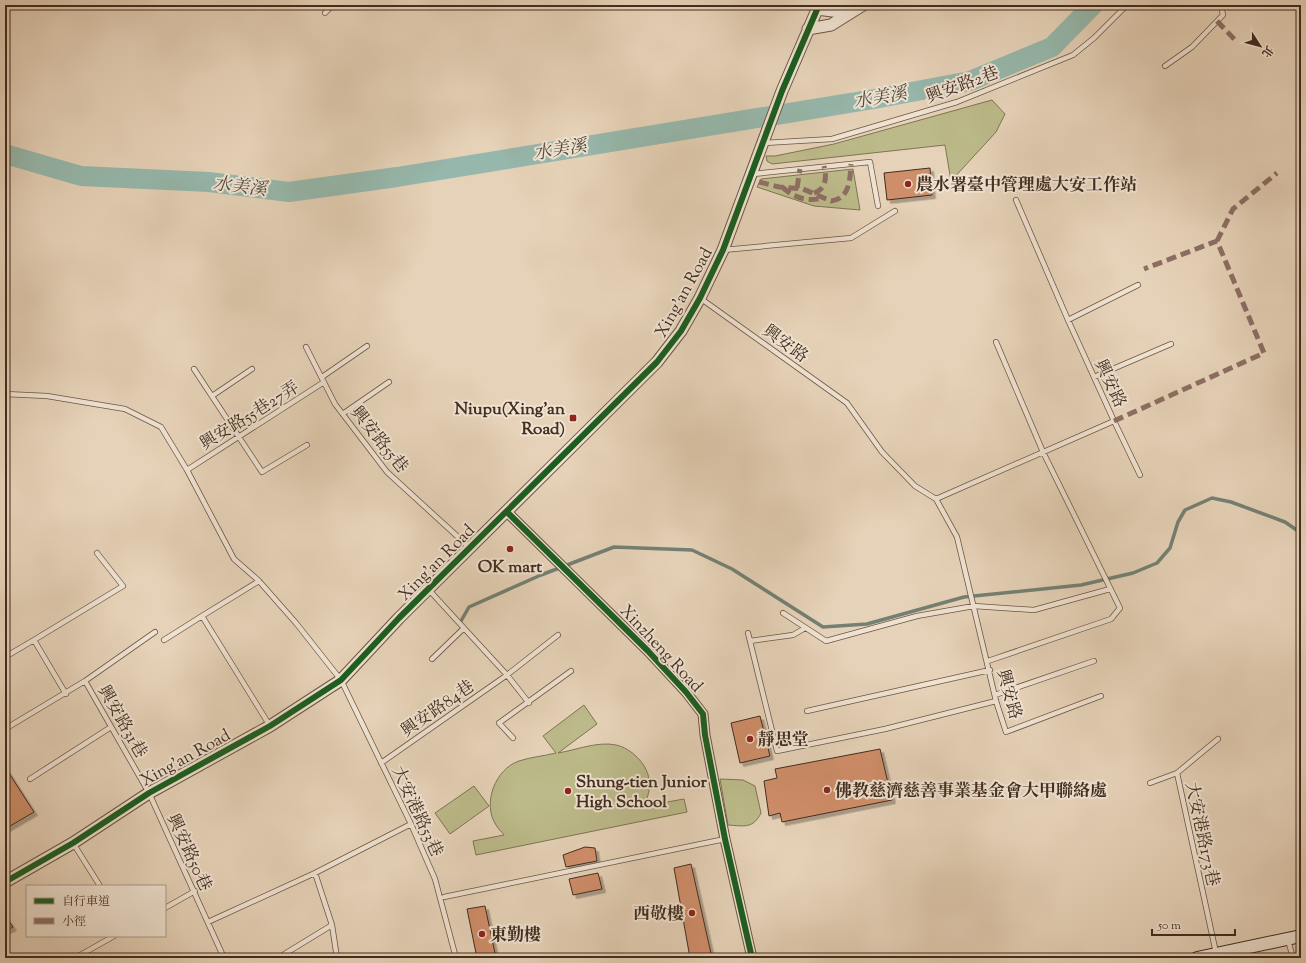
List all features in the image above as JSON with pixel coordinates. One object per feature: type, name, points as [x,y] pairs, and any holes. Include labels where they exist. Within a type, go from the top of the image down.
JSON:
[{"type":"main road","points":[[1197,958],[1301,936]]},
{"type":"street","points":[[808,30],[818,7],[840,12],[861,6]]},
{"type":"street","points":[[808,30],[831,25],[861,6]]},
{"type":"street","name":"Xing’an Road","points":[[5,882],[73,843],[149,793],[270,726],[341,680],[399,618],[429,590],[657,362],[681,331],[700,298],[723,250],[782,90],[808,30]]},
{"type":"street","name":"Xinzheng Road","points":[[507,512],[648,651],[686,692],[702,714],[725,839],[752,958]]},
{"type":"lane","points":[[325,13],[333,5]]},
{"type":"lane","name":"興安路2巷","points":[[762,143],[832,139],[957,102],[1073,55],[1094,38],[1127,5]]},
{"type":"lane","points":[[1165,66],[1192,47],[1223,16],[1221,5]]},
{"type":"lane","points":[[751,174],[870,162],[878,206]]},
{"type":"lane","name":"興安路","points":[[936,499],[1114,420],[1068,320],[1016,200]]},
{"type":"lane","points":[[723,250],[851,238],[895,211]]},
{"type":"lane","points":[[1068,320],[1138,285]]},
{"type":"lane","name":"興安路","points":[[700,298],[847,403],[882,452],[915,486],[936,499],[957,537],[988,661],[996,701],[1006,732],[1100,696]]},
{"type":"lane","points":[[988,661],[1111,619],[1120,608],[1043,452],[996,342]]},
{"type":"lane","points":[[1094,377],[1171,344]]},
{"type":"lane","name":"興安路55巷","points":[[306,346],[335,404],[344,413],[387,472],[471,548]]},
{"type":"lane","points":[[322,377],[367,346]]},
{"type":"lane","points":[[194,369],[262,472],[307,445]]},
{"type":"lane","points":[[212,396],[252,369]]},
{"type":"lane","name":"興安路55巷27弄","points":[[187,470],[324,382]]},
{"type":"lane","points":[[344,413],[389,382]]},
{"type":"lane","name":"大安港路53巷","points":[[5,394],[46,396],[125,409],[160,427],[187,470],[234,559],[259,581],[296,623],[341,680],[411,824],[435,879],[456,958]]},
{"type":"lane","points":[[1114,420],[1140,475]]},
{"type":"lane","points":[[5,657],[123,586],[97,553]]},
{"type":"lane","points":[[164,640],[259,581]]},
{"type":"lane","points":[[783,613],[826,641],[917,616],[974,606],[1034,610],[1110,589]]},
{"type":"lane","points":[[429,590],[507,675],[529,703]]},
{"type":"lane","points":[[202,616],[270,726]]},
{"type":"lane","points":[[432,659],[464,628]]},
{"type":"lane","points":[[750,641],[793,635],[805,628]]},
{"type":"lane","points":[[85,681],[155,632]]},
{"type":"lane","points":[[748,633],[777,751],[885,729],[996,701]]},
{"type":"lane","name":"興安路84巷","points":[[381,763],[507,675],[558,635]]},
{"type":"lane","points":[[34,640],[66,694]]},
{"type":"lane","points":[[995,695],[1094,661]]},
{"type":"lane","points":[[807,711],[990,670]]},
{"type":"lane","points":[[513,738],[499,724],[571,671]]},
{"type":"lane","name":"興安路31巷","points":[[5,729],[66,694],[85,681],[149,793]]},
{"type":"lane","points":[[30,779],[112,727]]},
{"type":"lane","name":"大安港路173巷","points":[[1216,954],[1176,773],[1218,739]]},
{"type":"lane","points":[[1150,783],[1176,773]]},
{"type":"lane","name":"興安路50巷","points":[[149,793],[224,958]]},
{"type":"lane","points":[[208,922],[315,873],[411,824]]},
{"type":"lane","points":[[444,897],[725,839]]},
{"type":"lane","points":[[73,843],[99,885]]},
{"type":"lane","points":[[315,873],[332,926],[337,958]]},
{"type":"lane","points":[[166,907],[194,891]]},
{"type":"lane","points":[[278,958],[332,926]]},
{"type":"lane","points":[[75,958],[112,937]]},
{"type":"lane","points":[[1288,939],[1293,958]]},
{"type":"shaded area","points":[[992,100],[1005,114],[996,132],[951,181],[945,145],[772,164],[767,161],[766,156],[775,156],[834,144]]},
{"type":"shaded area","points":[[853,169],[860,210],[814,206],[757,187],[761,179]]},
{"type":"shaded area","points":[[584,705],[597,724],[558,753],[602,744],[616,745],[627,749],[642,762],[648,773],[650,786],[645,806],[684,799],[687,812],[476,855],[473,841],[504,835],[492,817],[490,807],[493,788],[497,779],[503,771],[519,761],[556,753],[543,736]]},
{"type":"shaded area","points":[[720,779],[743,780],[755,786],[761,813],[755,822],[748,825],[739,826],[728,825]]},
{"type":"shaded area","points":[[474,786],[489,806],[450,834],[435,813]]},
{"type":"building","name":"農水署臺中管理處大安工作站","points":[[930,168],[932,195],[887,200],[884,173]]},
{"type":"building","name":"靜思堂","points":[[760,716],[770,756],[740,763],[731,723]]},
{"type":"building","name":"佛教慈濟慈善事業基金會大甲聯絡處","points":[[880,749],[892,800],[782,822],[780,813],[769,816],[764,781],[777,778],[775,769]]},
{"type":"building","points":[[5,767],[34,812],[5,829]]},
{"type":"building","points":[[585,847],[595,848],[597,861],[566,867],[563,855]]},
{"type":"building","name":"西敬樓","points":[[691,864],[712,958],[690,958],[674,868]]},
{"type":"building","points":[[598,873],[602,889],[573,895],[569,879]]},
{"type":"building","name":"東勤樓","points":[[485,906],[496,958],[477,958],[467,909]]},
{"type":"building","points":[[5,916],[13,927],[5,931]]},
{"type":"waterway","name":"水美溪","points":[[5,154],[81,176],[209,182],[289,192],[397,177],[874,99],[970,81],[1052,47],[1093,5]]},
{"type":"waterway","points":[[461,621],[469,607],[541,575],[614,547],[692,550],[732,569],[823,627],[867,624],[964,597],[1081,585],[1133,573],[1157,563],[1170,548],[1178,522],[1185,510],[1212,498],[1231,502],[1285,522],[1301,533]]},
{"type":"marked path","points":[[1217,21],[1236,41]]},
{"type":"marked path","points":[[759,182],[779,187],[803,189],[831,201],[842,196],[848,187],[851,164]]},
{"type":"marked path","points":[[814,193],[821,189],[825,182],[824,166]]},
{"type":"marked path","points":[[797,188],[800,169]]},
{"type":"marked path","points":[[1217,241],[1233,209],[1277,173]]},
{"type":"marked path","points":[[782,187],[801,198],[811,200],[823,198]]},
{"type":"marked path","points":[[1114,421],[1264,353],[1217,241],[1144,269]]},
{"type":"cycle path","points":[[5,882],[73,843],[149,793],[270,726],[341,680],[399,618],[657,362],[681,331],[700,298],[723,250],[782,91],[819,5]]},
{"type":"cycle path","points":[[507,512],[648,651],[686,692],[703,714],[705,735],[725,839],[752,958]]},
{"type":"place","name":"農水署臺中管理處大安工作站","points":[[908,184]]},
{"type":"place","name":"Niupu(Xing'an Road)","points":[[573,418]]},
{"type":"place","name":"OK mart","points":[[510,549]]},
{"type":"place","name":"靜思堂","points":[[750,739]]},
{"type":"place","name":"佛教慈濟慈善事業基金會大甲聯絡處","points":[[827,790]]},
{"type":"place","name":"Shung-tien Junior High School","points":[[568,791]]},
{"type":"place","name":"西敬樓","points":[[692,913]]},
{"type":"place","name":"東勤樓","points":[[482,934]]}]
